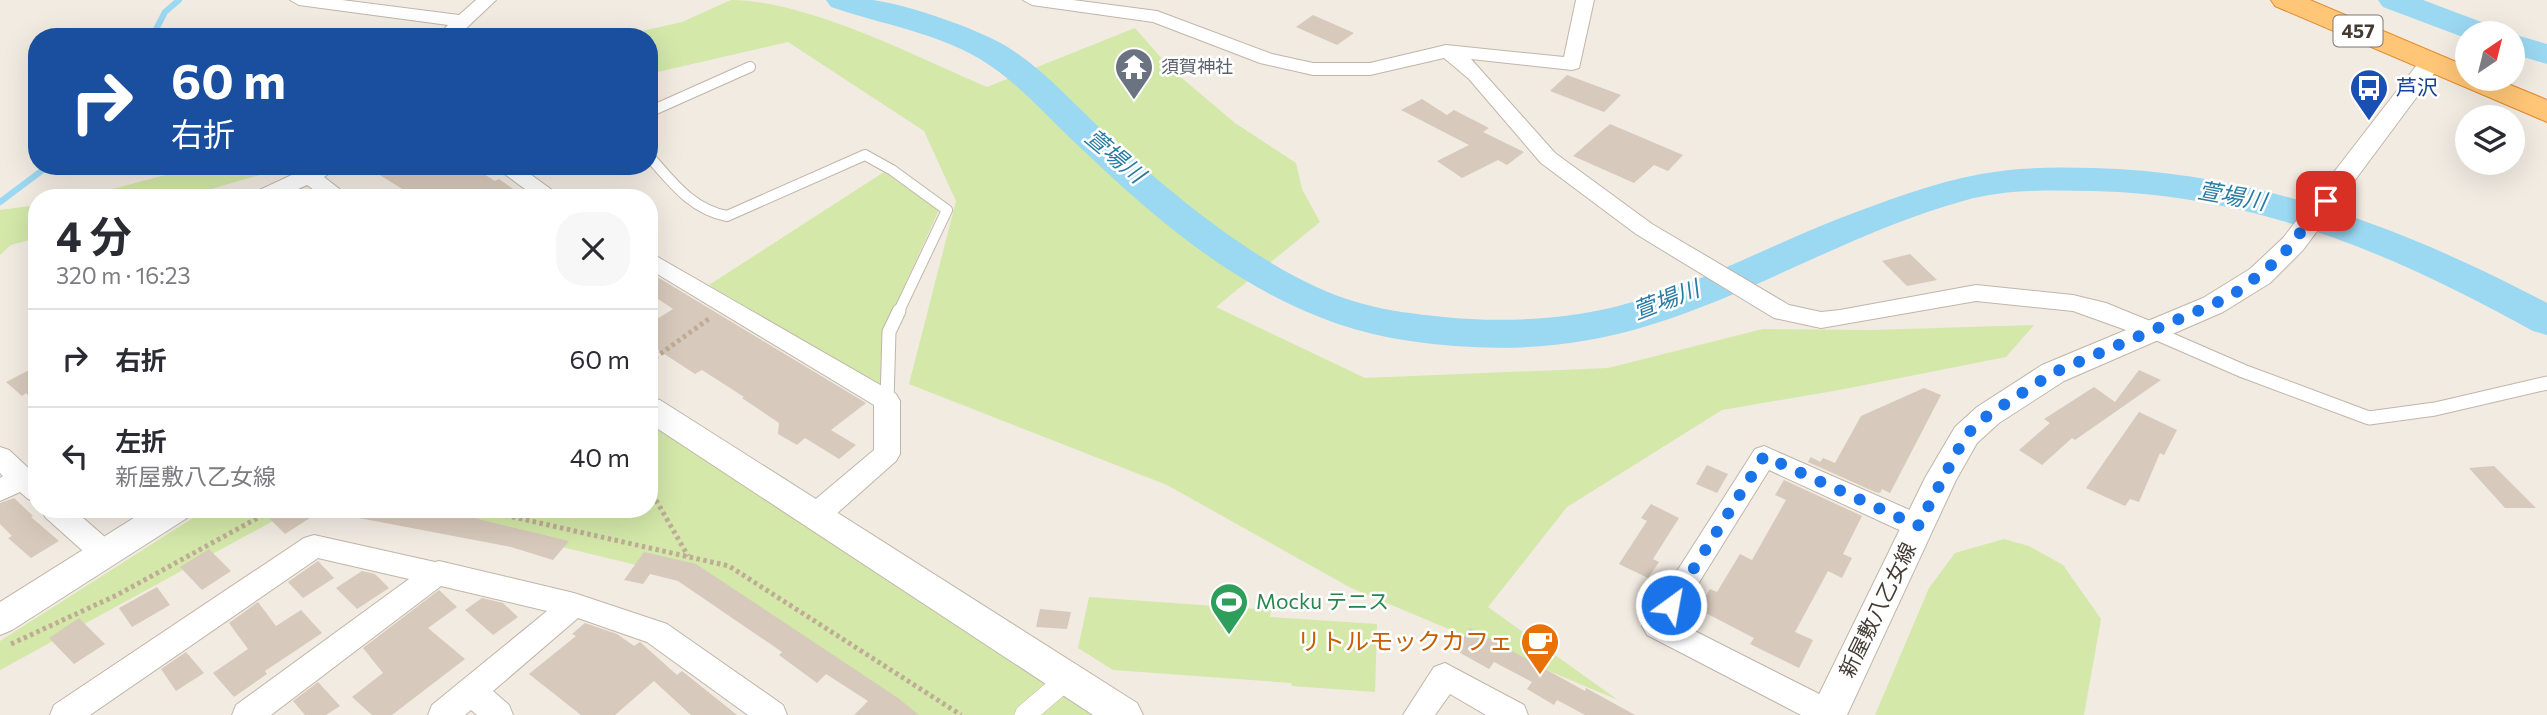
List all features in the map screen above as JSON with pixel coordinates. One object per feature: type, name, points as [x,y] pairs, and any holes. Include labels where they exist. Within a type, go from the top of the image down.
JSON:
[{"type":"highway","name":"457","points":[[2285,0],[2455,72]]},
{"type":"highway","name":"457","points":[[2499,91],[2547,112]]},
{"type":"street","points":[[299,0],[463,21]]},
{"type":"street","points":[[456,28],[487,0]]},
{"type":"street","points":[[1032,0],[1157,17],[1267,58],[1313,69],[1370,69],[1446,51],[1572,64],[1585,0]]},
{"type":"street","points":[[1446,51],[1458,57],[1476,75],[1548,158],[1663,240],[1782,312],[1821,320],[1976,293],[2098,309],[2151,331]]},
{"type":"street","name":"新屋敷八乙女線","points":[[1828,715],[1918,526],[1966,435],[1988,415],[2053,373],[2214,304],[2260,276],[2294,244],[2431,62]]},
{"type":"street","points":[[280,189],[310,175]]},
{"type":"street","points":[[322,175],[333,189]]},
{"type":"street","points":[[518,175],[538,189]]},
{"type":"street","points":[[658,264],[887,401],[887,454],[815,516]]},
{"type":"street","points":[[658,414],[1124,715]]},
{"type":"street","points":[[1828,715],[1657,626],[1764,456],[1918,526]]},
{"type":"street","points":[[0,457],[20,487]]},
{"type":"street","points":[[65,518],[103,553]]},
{"type":"street","points":[[0,620],[160,518]]},
{"type":"street","points":[[65,715],[314,545],[574,605],[657,633],[772,715]]},
{"type":"street","points":[[247,715],[439,572]]},
{"type":"street","points":[[443,715],[574,605]]},
{"type":"street","points":[[1418,715],[1445,676],[1513,715]]},
{"type":"street","points":[[1025,715],[1068,678]]},
{"type":"street","points":[[472,691],[498,715]]},
{"type":"lane","points":[[658,108],[750,67]]},
{"type":"lane","points":[[658,166],[695,206],[716,215],[727,216],[865,155],[892,170],[947,210],[889,332],[887,401]]},
{"type":"lane","points":[[2151,331],[2243,371],[2369,418],[2435,410],[2547,383]]},
{"type":"path","points":[[658,356],[728,306]]},
{"type":"path","points":[[658,504],[688,557]]},
{"type":"path","points":[[0,646],[16,643],[117,595],[258,518]]},
{"type":"path","points":[[517,518],[729,566],[961,715]]},
{"type":"green space","points":[[731,0],[761,2],[793,9],[861,32],[987,87],[1135,28],[1171,69],[1235,123],[1296,163],[1302,189],[1320,222],[1216,307],[1365,378],[1608,368],[1763,329],[1872,330],[2034,325],[2006,357],[1722,410],[1567,507],[1488,607],[1618,700],[1351,588],[1167,485],[909,384],[956,201],[924,131],[788,42],[658,72],[658,28],[655,28],[682,22]]},
{"type":"green space","points":[[884,172],[939,210],[884,330],[883,389],[709,285]]},
{"type":"green space","points":[[165,175],[260,175],[211,189],[113,189]]},
{"type":"green space","points":[[28,206],[28,240],[11,245],[0,255],[0,210]]},
{"type":"green space","points":[[658,423],[1099,715],[903,715],[677,575],[443,518],[658,518]]},
{"type":"green space","points":[[193,518],[279,518],[0,670],[0,641]]},
{"type":"green space","points":[[2004,539],[2029,546],[2063,565],[2101,619],[2084,715],[1875,715],[1929,588],[1955,553]]},
{"type":"green space","name":"Mocku テニス","points":[[1089,597],[1271,610],[1270,617],[1377,624],[1375,692],[1113,670],[1078,648]]},
{"type":"building","points":[[1313,15],[1354,33],[1337,45],[1296,27]]},
{"type":"building","points":[[1567,75],[1621,95],[1604,112],[1550,91]]},
{"type":"building","points":[[1422,99],[1447,115],[1454,110],[1489,128],[1483,132],[1524,152],[1507,165],[1498,160],[1462,178],[1437,161],[1469,145],[1401,110]]},
{"type":"building","points":[[1610,124],[1683,155],[1668,171],[1654,165],[1634,183],[1573,156]]},
{"type":"building","points":[[380,175],[485,175],[495,181],[499,179],[513,189],[402,189]]},
{"type":"building","points":[[1910,254],[1937,280],[1907,286],[1882,261]]},
{"type":"building","points":[[658,277],[866,403],[831,430],[856,445],[839,459],[805,438],[797,445],[778,434],[779,423],[742,398],[744,397],[702,370],[695,374],[658,350],[658,318],[673,309],[658,299]]},
{"type":"building","points":[[2139,370],[2161,380],[2075,440],[2072,438],[2042,465],[2019,450],[2050,423],[2044,419],[2094,387],[2115,402]]},
{"type":"building","points":[[28,371],[28,395],[26,393],[22,396],[6,382]]},
{"type":"building","points":[[1924,388],[1941,395],[1890,493],[1882,489],[1880,493],[1875,492],[1808,462],[1811,457],[1820,462],[1823,458],[1835,463],[1861,416]]},
{"type":"building","points":[[2139,412],[2177,430],[2164,455],[2160,453],[2139,502],[2130,499],[2125,506],[2086,488]]},
{"type":"building","points":[[1707,465],[1728,474],[1717,493],[1696,484]]},
{"type":"building","points":[[2494,466],[2536,508],[2505,508],[2469,468]]},
{"type":"building","points":[[1784,480],[1862,516],[1843,554],[1852,558],[1842,578],[1828,571],[1795,632],[1813,640],[1799,668],[1750,644],[1754,638],[1698,609],[1710,589],[1717,592],[1740,554],[1752,560],[1786,500],[1775,495]]},
{"type":"building","points":[[14,498],[28,511],[28,518],[32,518],[59,541],[31,558],[8,538],[12,536],[0,524],[0,503]]},
{"type":"building","points":[[1651,504],[1679,518],[1653,559],[1659,562],[1648,578],[1619,564],[1647,521],[1641,518]]},
{"type":"building","points":[[269,518],[310,518],[285,534]]},
{"type":"building","points":[[359,518],[474,518],[569,541],[553,560],[511,547]]},
{"type":"building","points":[[209,549],[231,571],[202,590],[180,567]]},
{"type":"building","points":[[644,552],[696,564],[898,698],[919,715],[854,715],[868,701],[826,674],[817,683],[779,655],[782,652],[678,581],[650,574],[643,584],[624,580]]},
{"type":"building","points":[[318,561],[334,578],[303,598],[288,582]]},
{"type":"building","points":[[362,571],[375,574],[389,588],[357,609],[336,588]]},
{"type":"building","points":[[157,587],[170,605],[132,627],[119,608]]},
{"type":"building","points":[[439,590],[457,607],[428,628],[465,659],[392,715],[372,715],[352,697],[383,673],[363,648]]},
{"type":"building","points":[[482,598],[503,603],[518,617],[493,635],[465,610]]},
{"type":"building","points":[[258,602],[276,626],[301,610],[322,633],[265,671],[267,674],[234,697],[213,673],[248,649],[229,623]]},
{"type":"building","points":[[1040,609],[1071,612],[1067,629],[1036,627]]},
{"type":"building","points":[[79,618],[105,644],[74,664],[49,638]]},
{"type":"building","points":[[585,623],[617,634],[634,646],[640,642],[677,675],[682,671],[737,715],[691,715],[654,681],[615,715],[581,715],[529,674],[576,636],[572,634]]},
{"type":"building","points":[[1470,628],[1635,715],[1585,715],[1557,700],[1554,705],[1527,689],[1532,682],[1494,662],[1489,669],[1455,650]]},
{"type":"building","points":[[186,652],[204,673],[176,691],[161,669]]},
{"type":"building","points":[[318,682],[340,706],[326,715],[305,715],[293,701]]},
{"type":"waterway","points":[[157,28],[165,12],[179,0]]},
{"type":"waterway","name":"萱場川","points":[[842,0],[937,28],[992,52],[1036,86],[1104,151],[1184,219],[1241,260],[1301,295],[1333,309],[1387,323],[1464,333],[1506,334],[1569,329],[1610,322],[1660,308],[1810,244],[1935,197],[2000,182],[2070,179],[2134,181],[2197,188],[2258,200],[2318,217],[2434,263],[2547,321]]},
{"type":"waterway","points":[[2394,0],[2455,23]]},
{"type":"waterway","points":[[2525,48],[2547,54]]},
{"type":"waterway","points":[[0,202],[36,175]]},
{"type":"place","name":"須賀神社","points":[[1134,101]]},
{"type":"place","name":"芦沢","points":[[2369,122]]},
{"type":"place","name":"Mocku テニス","points":[[1229,636]]},
{"type":"place","name":"リトルモックカフェ","points":[[1540,676]]},
{"type":"route","points":[[1671,605],[1764,456],[1918,526],[1966,435],[1988,415],[2053,373],[2214,304],[2240,290],[2260,276],[2294,244],[2326,201]]}]
